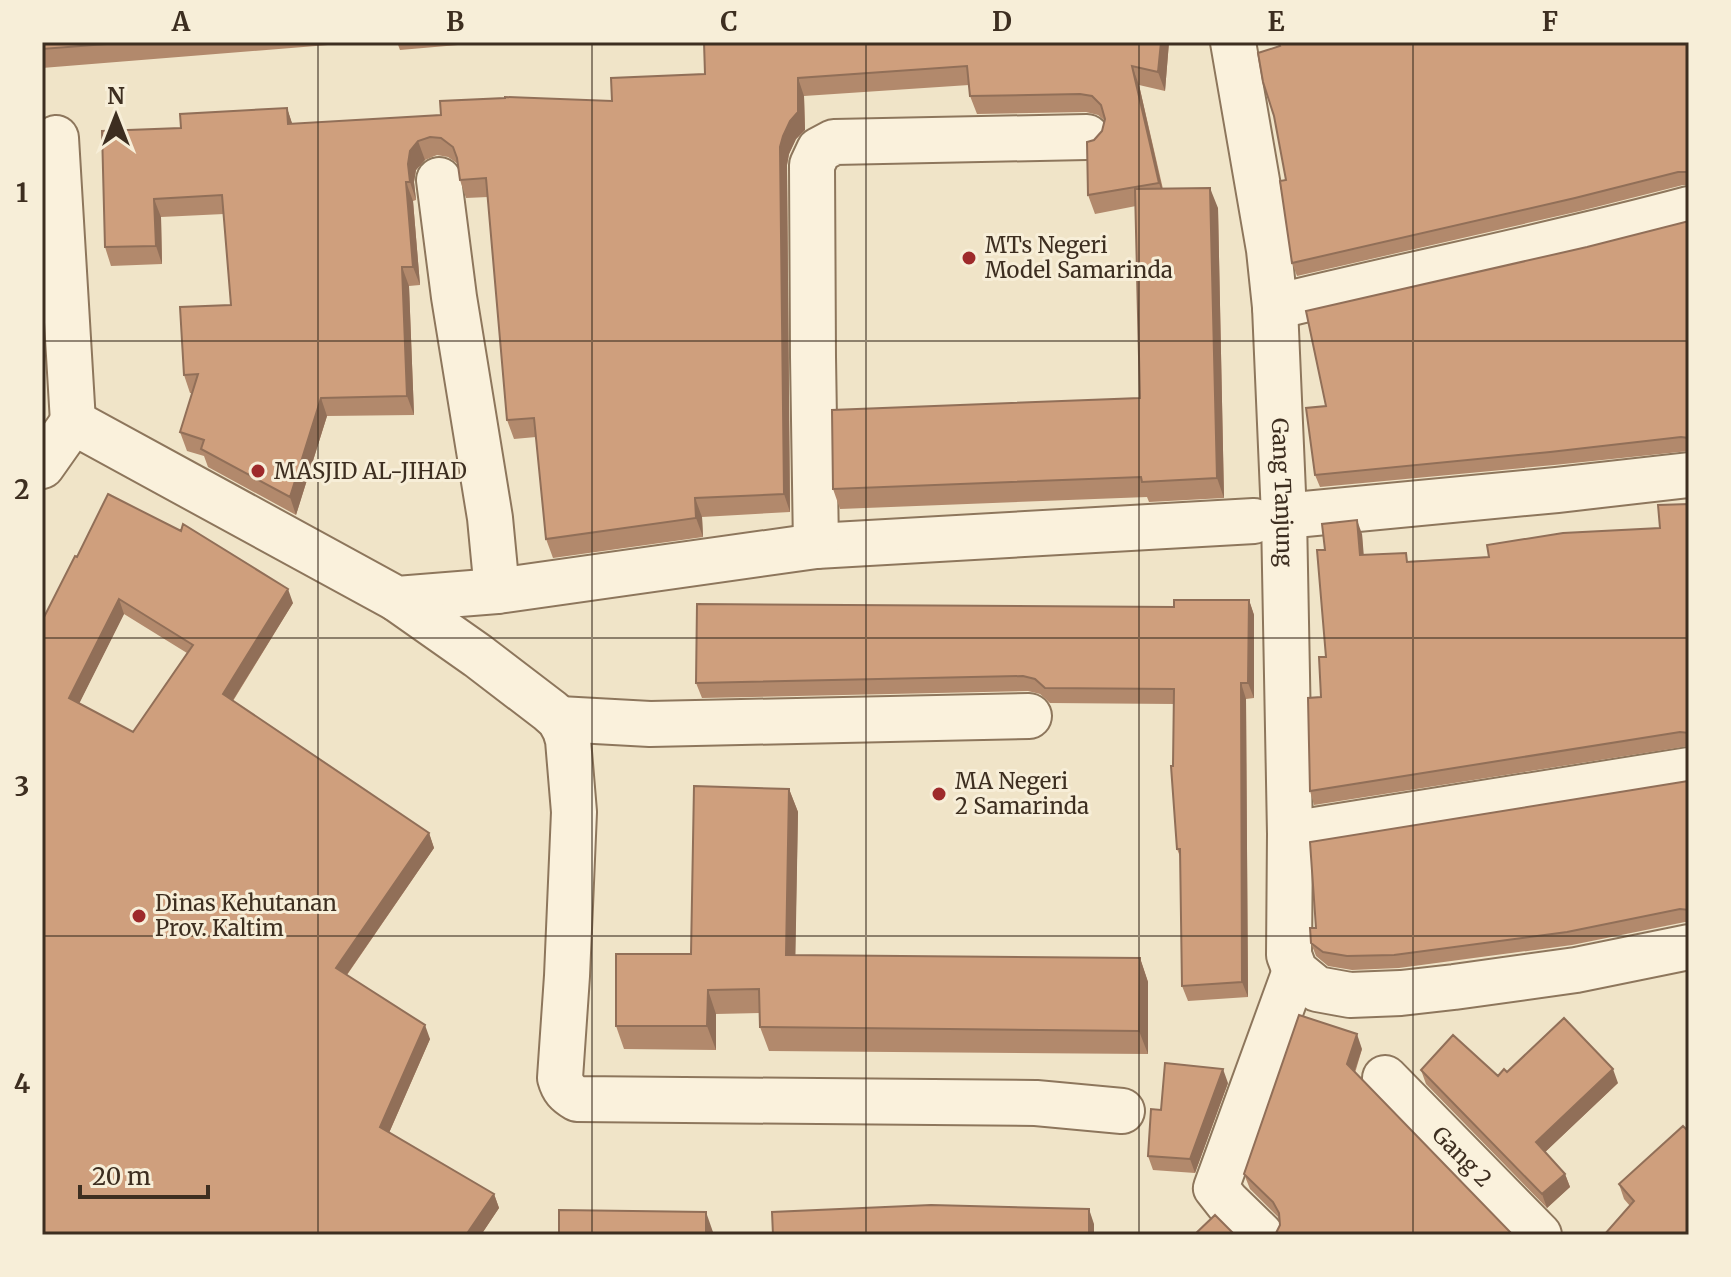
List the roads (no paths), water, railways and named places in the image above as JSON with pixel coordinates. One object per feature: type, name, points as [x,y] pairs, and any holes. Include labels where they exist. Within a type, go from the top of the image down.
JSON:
[{"type":"street","name":"Gang Tanjung","points":[[1233,42],[1269,250],[1275,307],[1269,519],[1290,834],[1292,959],[1216,1188],[1261,1235]]},
{"type":"street","points":[[816,546],[812,165],[819,150],[834,142],[1087,137]]},
{"type":"street","points":[[42,466],[73,422],[56,138]]},
{"type":"street","points":[[439,180],[454,297],[490,518],[497,591]]},
{"type":"street","points":[[1275,307],[1689,209]]},
{"type":"street","points":[[73,422],[397,599],[478,656],[559,719],[568,740],[574,812],[560,1078],[569,1094],[577,1099],[1036,1103],[1122,1111]]},
{"type":"street","points":[[397,599],[497,591],[816,546],[1269,519],[1689,475]]},
{"type":"street","points":[[559,719],[650,724],[1029,716]]},
{"type":"street","points":[[1290,834],[1689,770]]},
{"type":"street","points":[[1292,959],[1317,989],[1350,995],[1401,993],[1576,970],[1689,947]]},
{"type":"street","name":"Gang 2","points":[[1385,1078],[1539,1235]]},
{"type":"place","name":"MTs Negeri Model Samarinda","points":[[969,258]]},
{"type":"place","name":"MASJID AL-JIHAD","points":[[258,471]]},
{"type":"place","name":"MA Negeri 2 Samarinda","points":[[939,794]]},
{"type":"place","name":"Dinas Kehutanan Prov. Kaltim","points":[[139,916]]}]
